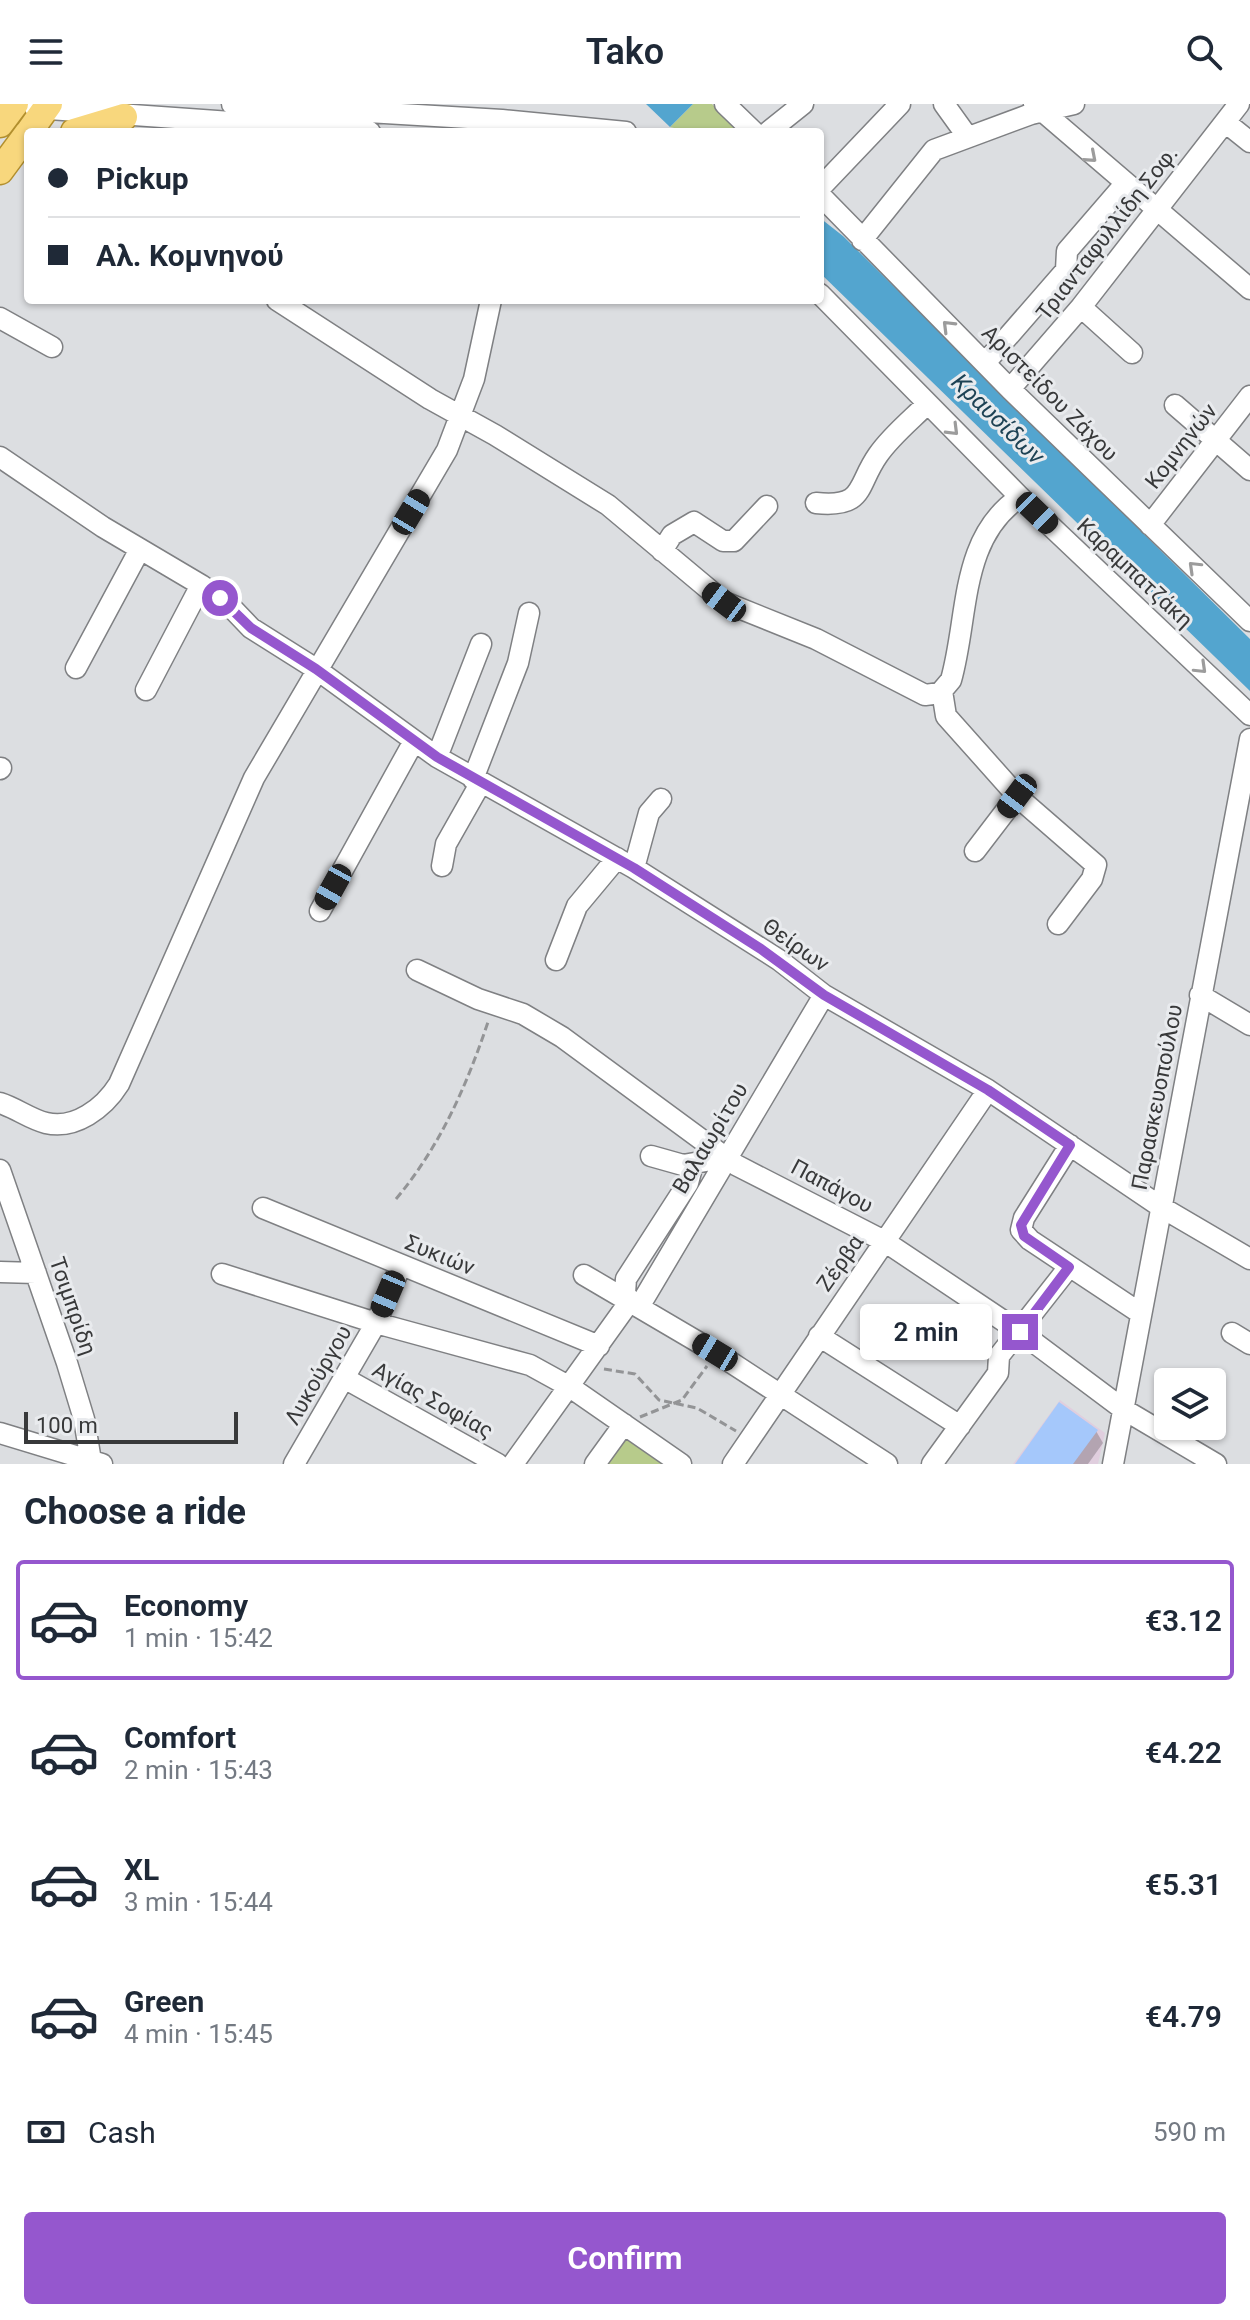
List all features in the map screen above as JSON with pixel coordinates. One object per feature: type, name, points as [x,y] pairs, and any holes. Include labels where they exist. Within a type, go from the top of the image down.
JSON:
[{"type":"main road","points":[[32,128],[48,106]]},
{"type":"main road","points":[[87,128],[124,117]]},
{"type":"main road","points":[[0,171],[24,138]]},
{"type":"main road","points":[[0,181],[24,162]]},
{"type":"street","points":[[232,104],[503,119],[588,128]]},
{"type":"street","points":[[725,104],[750,128]]},
{"type":"street","points":[[773,128],[803,104]]},
{"type":"street","points":[[824,184],[900,104]]},
{"type":"street","points":[[944,104],[967,136]]},
{"type":"street","points":[[862,240],[929,154],[1038,109],[1074,104]]},
{"type":"street","name":"Τριανταφυλλίδη Σοφ.","points":[[1010,389],[1081,307],[1239,104]]},
{"type":"street","points":[[7,110],[48,106],[124,117],[304,128]]},
{"type":"street","points":[[1038,109],[1250,289]]},
{"type":"street","points":[[1225,122],[1250,142]]},
{"type":"street","points":[[985,363],[1066,270],[1067,251],[1124,185]]},
{"type":"street","name":"Αριστείδου Ζάχου","points":[[824,199],[1010,389],[1250,621]]},
{"type":"street","points":[[824,205],[842,219]]},
{"type":"street","name":"Καραμπατζάκη","points":[[824,298],[1020,497],[1250,715]]},
{"type":"street","points":[[283,304],[608,505],[724,602],[816,639],[915,691],[932,695],[942,691],[951,680],[970,573],[983,536],[1002,511],[1020,497]]},
{"type":"street","points":[[0,1103],[41,1121],[64,1125],[83,1117],[114,1093],[138,1046],[244,798],[316,669],[424,491],[461,416],[480,358],[490,304]]},
{"type":"street","points":[[1081,307],[1132,353]]},
{"type":"street","points":[[0,318],[52,347]]},
{"type":"street","name":"Κομνηνών","points":[[1150,525],[1250,396]]},
{"type":"street","points":[[816,503],[839,504],[856,496],[879,453],[927,404]]},
{"type":"street","points":[[1175,405],[1250,470]]},
{"type":"street","name":"Θείρων","points":[[0,457],[140,549],[201,585],[228,604],[251,628],[316,669],[437,757],[476,782],[625,863],[779,960],[824,995],[988,1090],[1161,1207],[1250,1259]]},
{"type":"street","points":[[662,551],[672,535],[694,522],[723,541],[734,541],[767,506]]},
{"type":"street","points":[[76,668],[140,549]]},
{"type":"street","points":[[146,690],[201,585]]},
{"type":"street","points":[[442,866],[446,844],[476,782],[518,663],[529,613]]},
{"type":"street","points":[[437,757],[481,644]]},
{"type":"street","points":[[942,691],[946,716],[1017,796],[1096,865],[1092,879],[1058,924]]},
{"type":"street","name":"Παρασκευοπούλου","points":[[1112,1463],[1250,739]]},
{"type":"street","points":[[320,911],[414,741]]},
{"type":"street","points":[[975,851],[1017,796]]},
{"type":"street","points":[[556,960],[577,906],[625,863],[649,813],[661,799]]},
{"type":"street","name":"Παπάγου","points":[[417,970],[523,1014],[562,1037],[725,1157],[884,1241],[1020,1332],[1123,1409],[1216,1464]]},
{"type":"street","name":"Βαλαωρίτου","points":[[513,1464],[634,1304],[824,995]]},
{"type":"street","points":[[1200,995],[1250,1025]]},
{"type":"street","name":"Ζέρβα","points":[[733,1464],[988,1090]]},
{"type":"street","points":[[1070,1145],[1024,1218],[1021,1230],[1069,1267],[1140,1313]]},
{"type":"street","points":[[651,1156],[675,1164],[693,1164],[725,1157]]},
{"type":"street","name":"Βαλαωρίτου","points":[[634,1304],[625,1293],[626,1279],[688,1183],[693,1164]]},
{"type":"street","name":"Τσιμπρίδη","points":[[0,1170],[80,1405],[96,1462]]},
{"type":"street","name":"Συκιών","points":[[263,1208],[401,1265],[593,1355]]},
{"type":"street","name":"Λυκούργου","points":[[294,1464],[376,1323],[401,1265]]},
{"type":"street","points":[[932,1464],[998,1373],[999,1356],[1069,1267]]},
{"type":"street","points":[[0,1272],[36,1273]]},
{"type":"street","points":[[222,1274],[376,1323],[516,1360],[570,1387],[681,1464]]},
{"type":"street","points":[[584,1275],[715,1352],[887,1464]]},
{"type":"street","points":[[819,1336],[960,1426]]},
{"type":"street","name":"Αγίας Σοφίας","points":[[344,1378],[498,1464]]},
{"type":"street","points":[[595,1464],[627,1427]]},
{"type":"street","points":[[0,1433],[96,1462]]},
{"type":"path","points":[[396,1199],[432,1150],[466,1087],[494,1004]]},
{"type":"path","points":[[627,1427],[641,1416],[676,1404],[695,1387],[715,1352]]},
{"type":"path","points":[[593,1355],[635,1374],[659,1400],[703,1411],[750,1439]]},
{"type":"shaded area","points":[[1060,1400],[1105,1433],[1098,1464],[1013,1464]]},
{"type":"green space","points":[[693,104],[712,104],[736,128],[674,128],[670,127]]},
{"type":"green space","points":[[626,1439],[662,1464],[607,1464]]},
{"type":"water","points":[[646,104],[693,104],[670,127]]},
{"type":"water","name":"Κραυσίδων","points":[[824,221],[843,236],[1250,639],[1250,691],[824,277]]},
{"type":"building","points":[[1059,1402],[1098,1430],[1073,1464],[1015,1464]]},
{"type":"route","points":[[220,598],[251,628],[316,669],[437,757],[480,784],[634,868],[779,960],[824,995],[988,1090],[1070,1145],[1021,1225],[1024,1236],[1069,1267],[1020,1332]]}]
